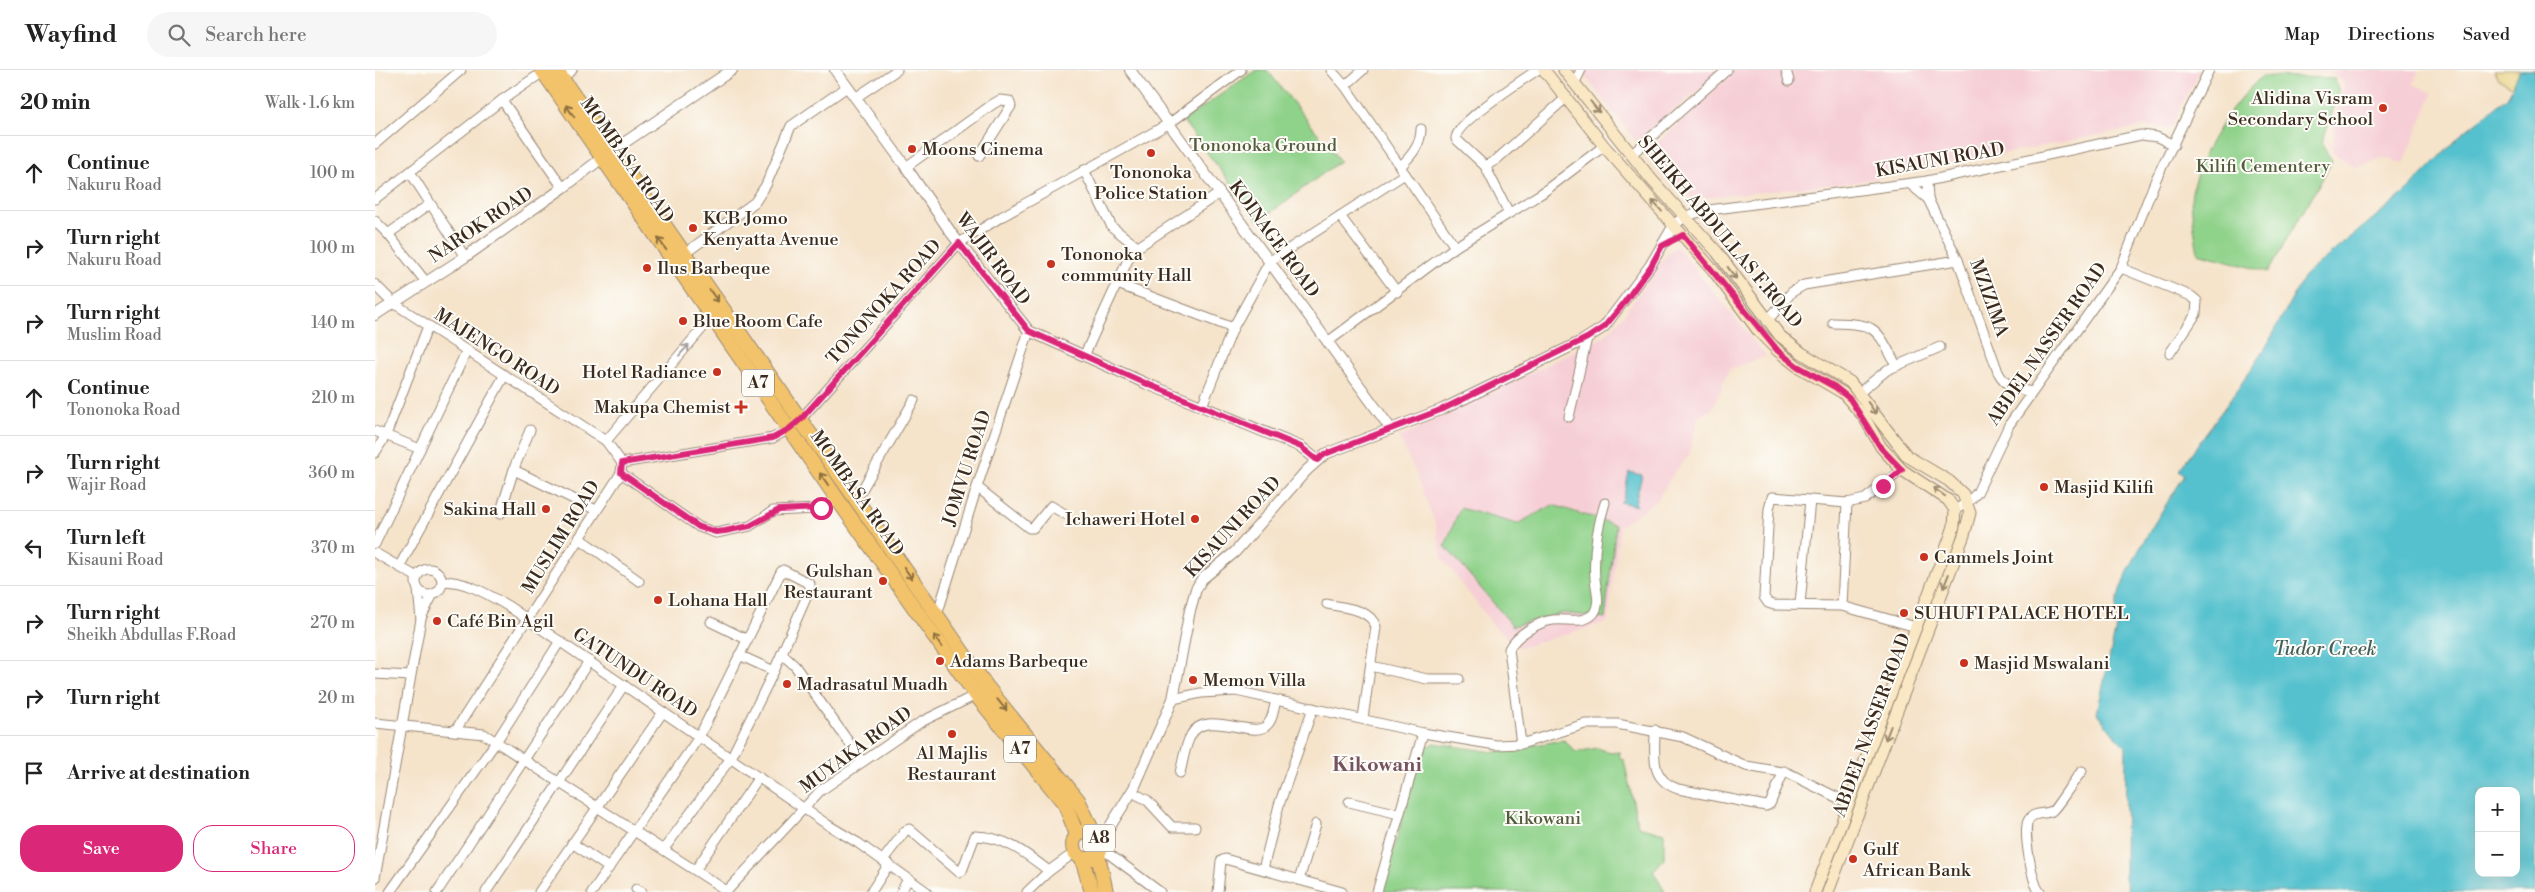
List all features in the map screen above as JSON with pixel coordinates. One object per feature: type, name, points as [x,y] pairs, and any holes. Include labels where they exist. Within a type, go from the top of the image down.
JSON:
[{"type":"highway","name":"MOMBASA ROAD","points":[[555,72],[595,137]]},
{"type":"highway","name":"MOMBASA ROAD","points":[[555,72],[712,317],[792,434],[976,694],[1065,804],[1077,835]]},
{"type":"highway","name":"MOMBASA ROAD","points":[[621,174],[685,254],[987,687],[1061,776],[1078,800],[1098,844],[1106,892]]},
{"type":"highway","points":[[792,434],[804,425]]},
{"type":"highway","name":"A8","points":[[1085,831],[1098,844],[1091,859],[1078,856],[1073,843],[1077,835],[1085,831]]},
{"type":"highway","points":[[1078,856],[1091,892]]},
{"type":"main road","name":"SHEIKH ABDULLAS F.ROAD","points":[[1544,70],[1604,146],[1683,235],[1778,351],[1797,366],[1835,387],[1850,399],[1881,448],[1902,470],[1944,495],[1955,510]]},
{"type":"main road","name":"SHEIKH ABDULLAS F.ROAD","points":[[1564,70],[1651,178],[1717,252],[1767,321],[1795,348],[1844,377],[1860,392],[1907,456],[1949,481],[1963,494],[1968,502]]},
{"type":"main road","name":"ABDEL NASSER ROAD","points":[[1815,892],[1849,804],[1869,766],[1964,535],[1970,513],[1968,502]]},
{"type":"main road","name":"ABDEL NASSER ROAD","points":[[1828,892],[1847,842],[1869,766],[1916,627],[1952,534],[1955,510]]},
{"type":"main road","points":[[1836,838],[1847,842]]},
{"type":"street","points":[[375,144],[447,80],[461,70]]},
{"type":"street","name":"NAROK ROAD","points":[[375,315],[392,302],[465,257],[563,188],[607,154],[732,70]]},
{"type":"street","name":"WAJIR ROAD","points":[[835,70],[906,166],[959,243],[1029,331],[1301,447],[1317,460]]},
{"type":"street","points":[[855,98],[897,70]]},
{"type":"street","name":"KOINAGE ROAD","points":[[1130,70],[1329,340],[1391,429]]},
{"type":"street","name":"TONONOKA ROAD","points":[[804,425],[959,243],[1170,122],[1241,70]]},
{"type":"street","points":[[1331,70],[1345,86],[1455,247]]},
{"type":"street","points":[[1345,86],[1363,70]]},
{"type":"street","points":[[1509,213],[1485,166],[1457,139],[1456,134],[1477,113],[1537,70]]},
{"type":"street","points":[[1575,82],[1581,70]]},
{"type":"street","points":[[1632,154],[1727,70]]},
{"type":"street","points":[[1786,70],[1789,81]]},
{"type":"street","name":"ABDEL NASSER ROAD","points":[[1968,502],[1979,488],[2009,425],[2121,268],[2156,179],[2209,70]]},
{"type":"street","points":[[375,199],[502,100],[555,72]]},
{"type":"street","points":[[685,254],[755,202],[766,185],[791,126],[847,87]]},
{"type":"street","points":[[1485,166],[1507,152],[1538,121],[1567,97]]},
{"type":"street","points":[[502,100],[563,188]]},
{"type":"street","points":[[906,166],[993,104],[1000,100],[1009,101],[1011,106],[1008,114],[979,156]]},
{"type":"street","points":[[1202,406],[1233,328],[1270,261],[1340,216],[1402,171],[1421,137],[1421,129]]},
{"type":"street","name":"KISAUNI ROAD","points":[[1098,844],[1132,792],[1173,699],[1190,610],[1199,584],[1248,539],[1317,460],[1325,454],[1443,409],[1587,338],[1604,327],[1651,266],[1673,225],[1685,216],[1709,210],[1927,181],[2136,136],[2152,136],[2174,144]]},
{"type":"street","points":[[1329,340],[1397,292],[1455,247],[1542,193],[1604,146]]},
{"type":"street","points":[[1084,170],[1112,227],[1136,246]]},
{"type":"street","points":[[410,172],[465,257]]},
{"type":"street","points":[[1927,181],[1928,198]]},
{"type":"street","points":[[1910,184],[1928,198]]},
{"type":"street","points":[[1084,356],[1115,283],[1136,246],[1220,193]]},
{"type":"street","name":"MZIZIMA","points":[[1928,198],[1958,260],[1970,297],[2003,381],[2013,388],[2032,392]]},
{"type":"street","points":[[388,234],[431,204]]},
{"type":"street","points":[[1662,246],[1683,235],[1709,210]]},
{"type":"street","points":[[1340,216],[1397,292]]},
{"type":"street","points":[[375,221],[388,234],[425,282]]},
{"type":"street","points":[[1767,321],[1792,292],[1804,285],[1958,260]]},
{"type":"street","points":[[2121,268],[2197,301],[2196,314],[2170,353]]},
{"type":"street","points":[[1115,283],[1233,328]]},
{"type":"street","name":"MAJENGO ROAD","points":[[375,285],[392,302],[607,441]]},
{"type":"street","points":[[712,317],[607,441],[622,463],[792,434]]},
{"type":"street","points":[[1833,323],[1866,325],[1875,330],[1896,365]]},
{"type":"street","points":[[375,453],[386,435],[428,326]]},
{"type":"street","name":"JOMVU ROAD","points":[[937,615],[1029,331]]},
{"type":"street","points":[[1569,416],[1587,338]]},
{"type":"street","points":[[1860,392],[1878,376],[1896,365],[1940,347]]},
{"type":"street","points":[[375,544],[467,350]]},
{"type":"street","points":[[399,567],[504,376]]},
{"type":"street","points":[[857,500],[914,400]]},
{"type":"street","points":[[500,514],[514,470],[530,430]]},
{"type":"street","points":[[375,431],[421,449]]},
{"type":"street","name":"MUSLIM ROAD","points":[[455,731],[486,680],[528,620],[621,473],[622,463]]},
{"type":"street","points":[[514,470],[596,510]]},
{"type":"street","points":[[1902,470],[1865,498],[1847,503],[1779,496],[1772,497],[1769,508],[1764,597],[1768,603],[1774,605],[1842,606],[1916,627]]},
{"type":"street","points":[[621,473],[699,527],[716,532],[750,526],[773,511],[817,509],[838,500]]},
{"type":"street","points":[[977,487],[1029,528],[1033,528],[1051,506],[1065,514]]},
{"type":"street","points":[[1800,604],[1810,500]]},
{"type":"street","points":[[1955,510],[1968,502]]},
{"type":"street","points":[[1521,744],[1509,649],[1516,638],[1543,623],[1558,619],[1584,620],[1593,613],[1598,600],[1595,578],[1596,539],[1605,503]]},
{"type":"street","points":[[1842,606],[1847,503]]},
{"type":"street","points":[[579,538],[639,580]]},
{"type":"street","points":[[375,553],[417,577]]},
{"type":"street","points":[[375,878],[421,619],[433,594],[439,589],[441,581],[438,573],[431,570],[423,571],[417,577],[421,619]]},
{"type":"street","points":[[592,892],[699,737],[783,570],[807,580],[810,586],[782,654],[731,758],[664,849]]},
{"type":"street","name":"GATUNDU ROAD","points":[[441,581],[452,581],[471,586],[528,620],[803,808],[886,862],[927,892]]},
{"type":"street","points":[[418,589],[425,594],[433,594]]},
{"type":"street","points":[[1327,604],[1358,611],[1372,618],[1376,627],[1363,718]]},
{"type":"street","points":[[711,622],[748,640]]},
{"type":"street","points":[[390,892],[496,742],[560,641]]},
{"type":"street","points":[[782,654],[795,666],[862,761]]},
{"type":"street","points":[[739,655],[774,671]]},
{"type":"street","points":[[437,892],[589,661]]},
{"type":"street","points":[[1371,666],[1427,679],[1459,679]]},
{"type":"street","points":[[375,674],[410,676]]},
{"type":"street","points":[[486,892],[624,685]]},
{"type":"street","points":[[1173,699],[1201,693],[1236,691],[1423,733],[1496,745],[1521,744],[1594,722],[1655,730],[1692,740],[1746,766],[1784,771],[1849,804]]},
{"type":"street","name":"MUYAKA ROAD","points":[[726,891],[820,791],[921,722],[976,694]]},
{"type":"street","points":[[1180,772],[1191,734],[1202,726],[1219,724],[1257,730],[1264,728],[1269,724],[1276,700]]},
{"type":"street","points":[[1263,869],[1279,805],[1313,708]]},
{"type":"street","points":[[539,892],[663,712]]},
{"type":"street","points":[[375,723],[484,734],[635,830],[726,891]]},
{"type":"street","points":[[1655,730],[1655,762],[1659,774],[1665,784],[1678,789],[1766,806],[1770,804],[1784,771]]},
{"type":"street","points":[[1377,892],[1423,733]]},
{"type":"street","points":[[2040,892],[2035,887],[2028,847],[2026,832],[2028,819],[2033,815],[2051,812],[2057,807],[2060,799],[2081,771]]},
{"type":"street","points":[[695,869],[759,777]]},
{"type":"street","points":[[1132,792],[1147,800],[1172,828],[1195,827]]},
{"type":"street","points":[[1349,802],[1399,814]]},
{"type":"street","points":[[1299,880],[1316,824]]},
{"type":"street","points":[[871,892],[886,862],[905,831],[909,829],[959,872],[962,871],[975,836],[1001,841],[1022,850],[1049,871]]},
{"type":"street","points":[[572,843],[609,868]]},
{"type":"street","points":[[1098,844],[1160,892]]},
{"type":"street","points":[[1027,892],[1049,871],[1078,856]]},
{"type":"street","points":[[1218,892],[1221,861],[1225,858],[1342,892]]},
{"type":"street","points":[[901,892],[908,879]]},
{"type":"shaded area","points":[[1580,70],[1719,70],[1703,87],[1636,141]]},
{"type":"shaded area","points":[[1735,70],[2200,70],[2170,129],[2146,126],[1857,182],[1692,199],[1651,149]]},
{"type":"shaded area","name":"Alidina Visram Secondary School","points":[[2268,70],[2419,70],[2413,84],[2433,93],[2404,163],[2382,158],[2356,168],[2332,152],[2335,122],[2344,82],[2330,72]]},
{"type":"shaded area","points":[[1676,246],[1766,356],[1729,369],[1712,410],[1698,417],[1689,455],[1674,473],[1656,501],[1620,526],[1608,622],[1520,648],[1494,626],[1442,558],[1436,526],[1416,473],[1399,438],[1605,336],[1622,317],[1663,259]]},
{"type":"green space","name":"Tononoka Ground","points":[[1256,70],[1267,70],[1340,161],[1259,221],[1183,121]]},
{"type":"green space","name":"Kilifi Cementery","points":[[2262,76],[2334,78],[2339,92],[2322,143],[2332,162],[2268,272],[2198,253],[2191,205],[2196,176],[2218,129],[2239,101]]},
{"type":"green space","points":[[1553,505],[1616,525],[1605,618],[1563,613],[1513,626],[1445,546],[1460,508],[1517,524]]},
{"type":"green space","name":"Kikowani","points":[[1564,740],[1576,752],[1598,748],[1610,753],[1619,752],[1620,758],[1624,760],[1638,826],[1664,833],[1664,859],[1653,871],[1665,892],[1381,892],[1423,749],[1434,743],[1494,752]]},
{"type":"sand","points":[[2494,70],[2535,70],[2535,98],[2498,79]]},
{"type":"water","name":"Tudor Creek","points":[[2520,70],[2535,70],[2535,892],[2129,892],[2125,878],[2126,747],[2097,713],[2118,618],[2116,606],[2129,569],[2154,524],[2185,475],[2179,470],[2266,347],[2305,275],[2408,190],[2464,132],[2507,98]]},
{"type":"water","points":[[1629,472],[1642,475],[1635,503],[1637,506],[1620,502],[1623,500]]},
{"type":"place","name":"Alidina Visram Secondary School","points":[[2383,108]]},
{"type":"place","name":"Moons Cinema","points":[[912,149]]},
{"type":"place","name":"Tononoka Police Station","points":[[1151,153]]},
{"type":"place","name":"KCB Jomo Kenyatta Avenue","points":[[693,228]]},
{"type":"place","name":"Tononoka community Hall","points":[[1051,264]]},
{"type":"place","name":"Ilus Barbeque","points":[[647,268]]},
{"type":"place","name":"Blue Room Cafe","points":[[683,321]]},
{"type":"place","name":"Hotel Radiance","points":[[717,372]]},
{"type":"place","name":"Makupa Chemist","points":[[741,407]]},
{"type":"place","name":"Masjid Kilifi","points":[[2044,487]]},
{"type":"place","name":"Sakina Hall","points":[[546,509]]},
{"type":"place","name":"Ichaweri Hotel","points":[[1195,519]]},
{"type":"place","name":"Cammels Joint","points":[[1924,557]]},
{"type":"place","name":"Gulshan Restaurant","points":[[883,581]]},
{"type":"place","name":"Lohana Hall","points":[[658,600]]},
{"type":"place","name":"SUHUFI PALACE HOTEL","points":[[1904,613]]},
{"type":"place","name":"Café Bin Agil","points":[[437,621]]},
{"type":"place","name":"Adams Barbeque","points":[[940,661]]},
{"type":"place","name":"Masjid Mswalani","points":[[1964,663]]},
{"type":"place","name":"Memon Villa","points":[[1193,680]]},
{"type":"place","name":"Madrasatul Muadh","points":[[787,684]]},
{"type":"place","name":"Al Majlis Restaurant","points":[[952,734]]},
{"type":"place","name":"Gulf African Bank","points":[[1853,859]]},
{"type":"district","name":"Kikowani","points":[[1377,765]]},
{"type":"route","points":[[821,508],[773,511],[759,522],[750,526],[711,532],[699,527],[621,473],[622,463],[773,438],[789,429],[801,419],[959,243],[1015,316],[1029,331],[1037,336],[1308,450],[1317,460],[1325,454],[1372,438],[1443,409],[1587,338],[1604,327],[1621,307],[1651,266],[1662,246],[1683,235],[1713,270],[1760,332],[1778,351],[1797,366],[1843,392],[1855,405],[1881,448],[1902,470],[1883,486]]}]
